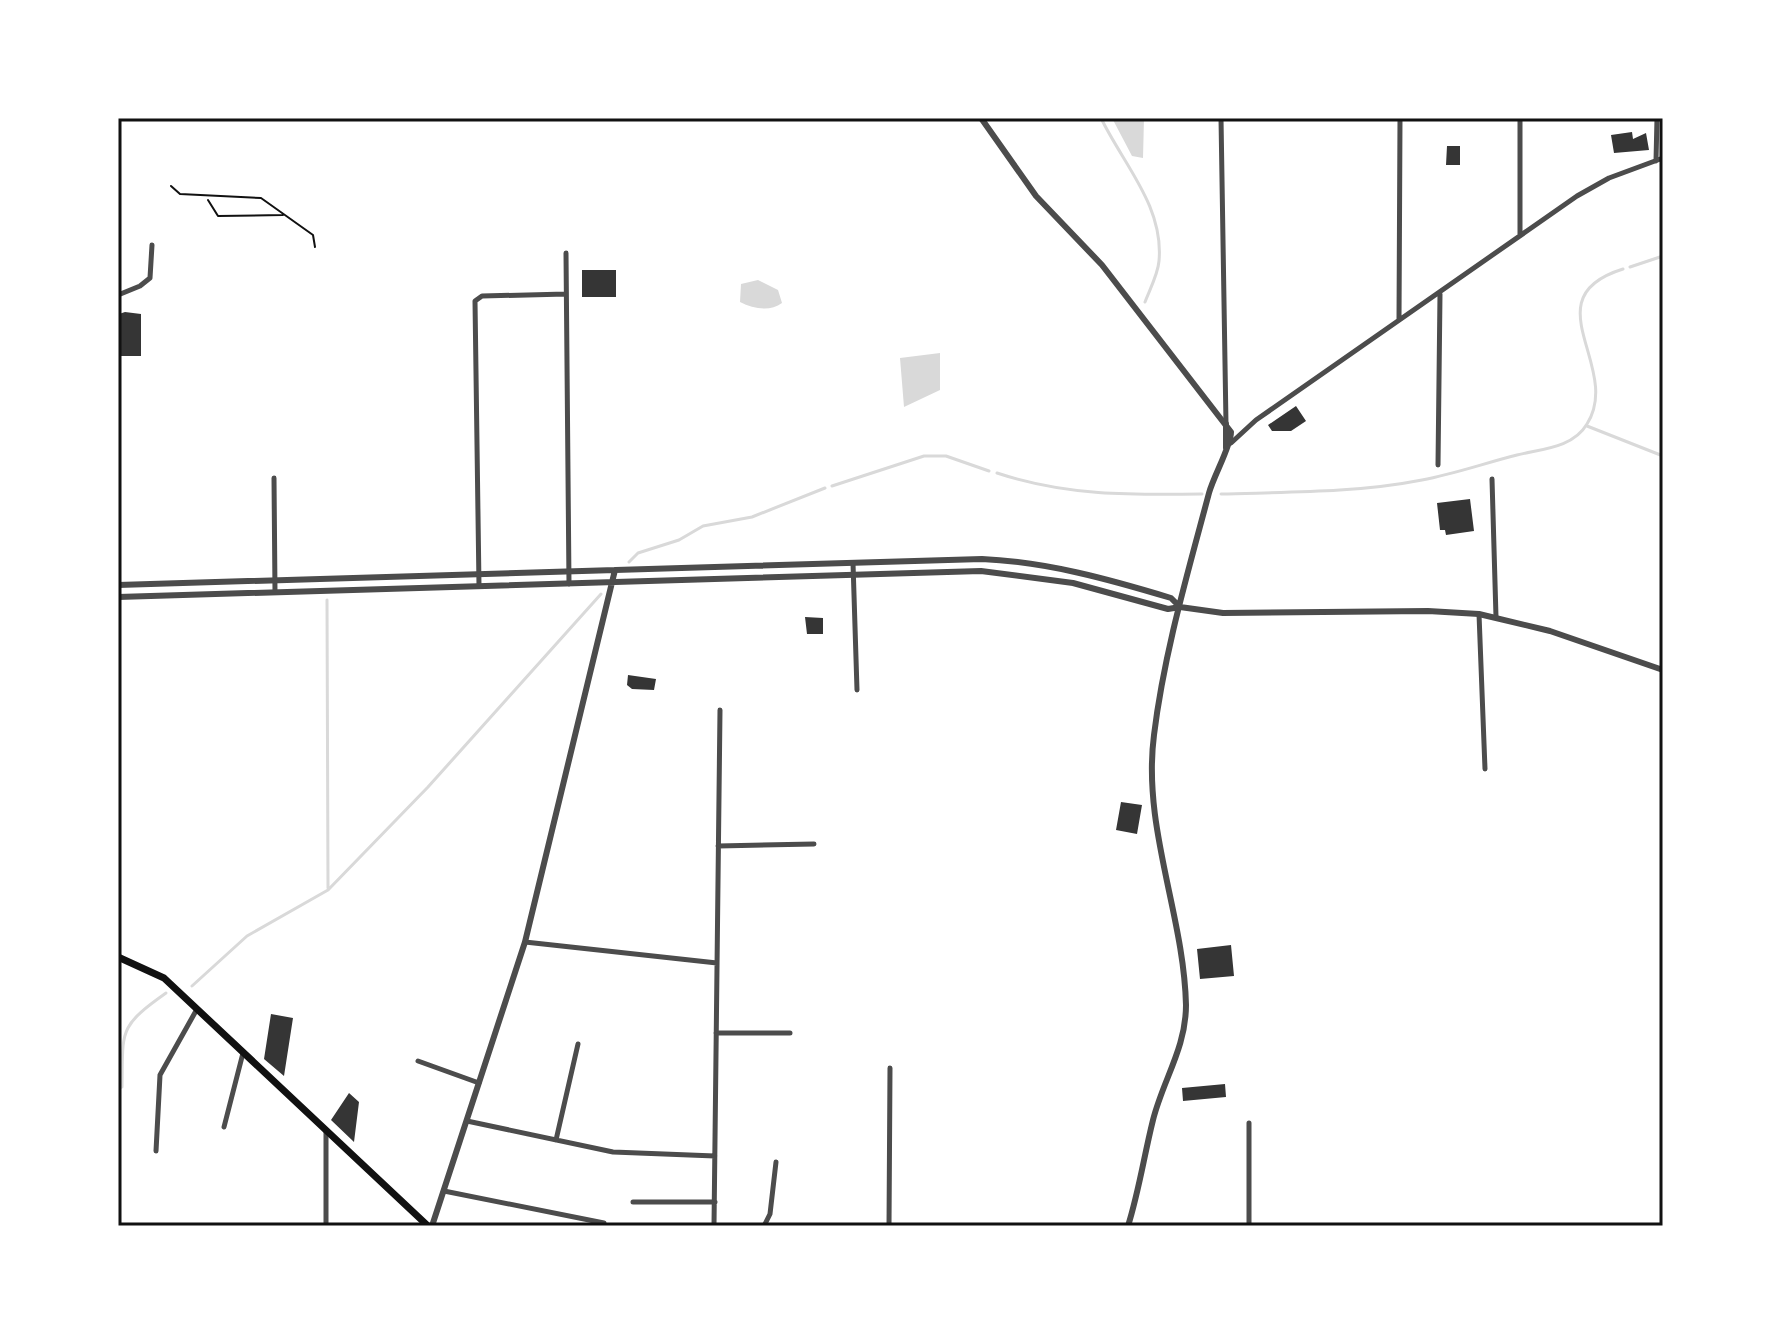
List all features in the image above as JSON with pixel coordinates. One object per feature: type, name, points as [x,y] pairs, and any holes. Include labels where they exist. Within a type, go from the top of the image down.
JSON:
[{"type":"main road","points":[[118,957],[158,973],[430,1226]]},
{"type":"street","points":[[981,118],[1036,196],[1102,265],[1226,424]]},
{"type":"street","points":[[1221,118],[1228,446]]},
{"type":"street","points":[[1399,321],[1400,118]]},
{"type":"street","points":[[1520,118],[1520,236]]},
{"type":"street","points":[[1656,161],[1657,118]]},
{"type":"street","points":[[1128,1226],[1142,1180],[1153,1119],[1184,1033],[1184,984],[1159,844],[1151,765],[1159,701],[1216,468],[1228,446],[1256,420],[1520,236],[1597,184],[1663,158]]},
{"type":"street","points":[[118,295],[150,278],[152,245]]},
{"type":"street","points":[[566,253],[569,584]]},
{"type":"street","points":[[1438,465],[1440,293]]},
{"type":"street","points":[[479,586],[476,298],[566,294]]},
{"type":"street","points":[[274,478],[275,592]]},
{"type":"street","points":[[1492,479],[1496,617]]},
{"type":"street","points":[[118,585],[982,559],[1036,564],[1092,575],[1171,598],[1180,607]]},
{"type":"street","points":[[981,571],[982,559]]},
{"type":"street","points":[[853,563],[857,690]]},
{"type":"street","points":[[721,567],[721,579]]},
{"type":"street","points":[[430,1226],[525,942],[615,570]]},
{"type":"street","points":[[118,597],[981,571],[1051,579],[1168,609],[1180,607],[1223,613],[1416,610],[1479,614],[1550,631],[1663,670]]},
{"type":"street","points":[[152,584],[152,596]]},
{"type":"street","points":[[1479,614],[1485,769]]},
{"type":"street","points":[[714,1226],[720,710]]},
{"type":"street","points":[[718,846],[814,844]]},
{"type":"street","points":[[525,942],[717,963]]},
{"type":"street","points":[[156,1151],[160,1075],[197,1009]]},
{"type":"street","points":[[716,1033],[790,1033]]},
{"type":"street","points":[[556,1140],[578,1044]]},
{"type":"street","points":[[224,1127],[243,1052]]},
{"type":"street","points":[[418,1061],[479,1083]]},
{"type":"street","points":[[889,1226],[890,1068]]},
{"type":"street","points":[[467,1121],[627,1154],[715,1156]]},
{"type":"street","points":[[1249,1123],[1249,1226]]},
{"type":"street","points":[[326,1130],[326,1226]]},
{"type":"street","points":[[764,1226],[770,1214],[776,1162]]},
{"type":"street","points":[[444,1191],[604,1223]]},
{"type":"street","points":[[633,1202],[715,1202]]},
{"type":"path","points":[[171,186],[180,194],[208,198],[261,198],[313,235],[315,247]]},
{"type":"path","points":[[208,198],[208,203],[218,216],[284,215]]},
{"type":"shaded area","points":[[1112,118],[1144,118],[1143,158],[1132,156]]},
{"type":"shaded area","points":[[758,280],[778,290],[782,303],[772,308],[762,308],[740,302],[741,284]]},
{"type":"shaded area","points":[[940,353],[940,390],[904,407],[900,358]]},
{"type":"building","points":[[1632,132],[1633,139],[1646,133],[1649,150],[1614,153],[1611,135]]},
{"type":"building","points":[[1447,146],[1460,146],[1460,165],[1446,165]]},
{"type":"building","points":[[582,270],[616,270],[616,297],[582,297]]},
{"type":"building","points":[[119,314],[141,314],[141,356],[119,356]]},
{"type":"building","points":[[1296,406],[1306,421],[1291,431],[1272,431],[1268,425]]},
{"type":"building","points":[[1470,499],[1474,531],[1446,535],[1445,530],[1440,530],[1437,503]]},
{"type":"building","points":[[805,617],[823,618],[823,634],[807,634]]},
{"type":"building","points":[[628,675],[656,679],[654,690],[632,689],[627,685]]},
{"type":"building","points":[[1121,802],[1142,805],[1137,834],[1116,830]]},
{"type":"building","points":[[1231,945],[1234,976],[1200,979],[1197,949]]},
{"type":"building","points":[[271,1014],[293,1018],[284,1076],[264,1059]]},
{"type":"building","points":[[1225,1084],[1226,1097],[1183,1101],[1182,1088]]},
{"type":"building","points":[[349,1093],[359,1102],[354,1142],[331,1120]]},
{"type":"waterway","points":[[1101,118],[1140,186],[1155,222],[1159,261],[1145,302]]},
{"type":"waterway","points":[[1630,267],[1663,256]]},
{"type":"waterway","points":[[1221,494],[1322,491],[1397,484],[1434,478],[1546,449],[1574,438],[1587,424],[1595,402],[1595,380],[1580,316],[1583,297],[1596,282],[1623,269]]},
{"type":"waterway","points":[[1587,426],[1663,456]]},
{"type":"waterway","points":[[832,486],[924,456],[946,456],[989,471]]},
{"type":"waterway","points":[[997,473],[1074,490],[1124,494],[1202,494]]},
{"type":"waterway","points":[[629,562],[638,553],[679,540],[703,526],[752,517],[825,488]]},
{"type":"waterway","points":[[192,986],[247,936],[328,890],[428,787],[601,594]]},
{"type":"waterway","points":[[327,600],[328,888]]},
{"type":"waterway","points":[[118,1089],[122,1087],[126,1031],[139,1014],[166,993]]}]
